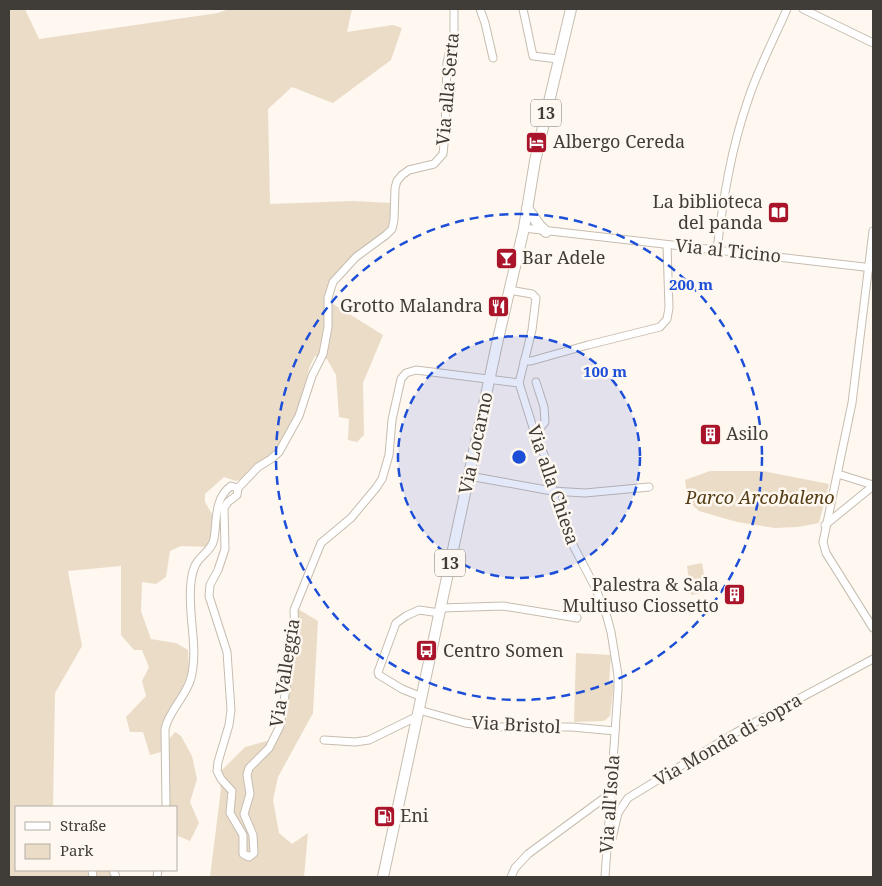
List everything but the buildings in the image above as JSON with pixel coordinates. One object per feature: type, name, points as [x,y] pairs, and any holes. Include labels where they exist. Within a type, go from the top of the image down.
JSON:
[{"type":"main road","name":"Via Locarno","points":[[383,877],[489,380],[524,228],[535,161],[571,9]]},
{"type":"main road","points":[[527,208],[546,232]]},
{"type":"street","name":"Via alla Serta","points":[[166,806],[165,729],[191,679],[194,660],[190,609],[191,583],[195,565],[213,542],[216,518],[223,494],[231,486],[238,488],[258,468],[279,452],[299,416],[312,376],[323,354],[328,326],[328,298],[333,282],[356,257],[392,229],[395,188],[397,181],[402,175],[410,170],[434,164],[443,154],[447,62],[454,32],[454,9]]},
{"type":"street","points":[[480,9],[485,23],[492,58]]},
{"type":"street","points":[[523,9],[533,56],[558,59]]},
{"type":"street","points":[[717,250],[726,180],[748,98],[786,9]]},
{"type":"street","points":[[804,9],[873,43]]},
{"type":"street","name":"Via al Ticino","points":[[524,228],[546,232],[871,267]]},
{"type":"street","points":[[873,231],[871,267],[855,381],[823,542],[824,549],[873,628]]},
{"type":"street","points":[[524,361],[531,361],[660,328],[667,318],[669,308],[667,245]]},
{"type":"street","points":[[489,380],[519,382],[532,330],[536,296],[509,290]]},
{"type":"street","name":"Via Valleggia","points":[[238,488],[237,495],[224,508],[225,549],[221,564],[210,585],[209,596],[226,648],[231,710],[217,772],[232,791],[230,813],[242,835],[243,854],[249,857],[254,853],[255,847],[252,833],[244,814],[250,794],[246,775],[249,768],[269,748],[280,726],[295,632],[294,610],[321,543],[351,518],[382,479],[389,455],[392,420],[402,377],[408,372],[416,370],[489,380]]},
{"type":"street","name":"Via alla Chiesa","points":[[519,382],[535,434],[545,457],[556,503],[574,547],[599,596],[611,632],[618,682],[615,731]]},
{"type":"street","points":[[535,434],[544,422],[544,407],[536,382]]},
{"type":"street","points":[[838,474],[873,486]]},
{"type":"street","points":[[469,476],[552,491],[593,493],[649,487]]},
{"type":"street","points":[[825,525],[873,486]]},
{"type":"street","points":[[422,697],[402,689],[379,675],[378,672],[390,643],[394,626],[399,620],[419,610],[440,611],[503,606],[577,618]]},
{"type":"street","name":"Via Monda di sopra","points":[[607,841],[613,837],[618,813],[628,798],[735,733],[873,659]]},
{"type":"street","points":[[324,740],[356,742],[368,740],[418,713]]},
{"type":"street","name":"Via Bristol","points":[[418,713],[495,727],[572,727],[615,731]]},
{"type":"street","name":"Via all'Isola","points":[[605,877],[615,731]]},
{"type":"street","points":[[511,877],[528,854],[611,793]]},
{"type":"green space","points":[[9,9],[25,9],[39,39],[218,13],[229,9],[352,9],[347,32],[393,25],[402,28],[391,60],[333,103],[292,87],[268,109],[270,204],[352,201],[392,203],[388,229],[378,239],[364,247],[331,281],[330,302],[383,335],[363,383],[364,435],[357,442],[348,440],[349,419],[339,417],[336,375],[327,359],[315,356],[310,366],[296,415],[277,449],[242,479],[236,481],[224,477],[205,494],[205,502],[212,514],[212,540],[208,547],[181,546],[170,551],[166,577],[156,584],[142,582],[141,611],[151,639],[176,643],[188,650],[189,671],[180,693],[164,720],[161,752],[150,755],[143,732],[130,732],[126,717],[146,696],[142,681],[149,667],[142,650],[134,650],[121,635],[121,566],[68,571],[82,646],[55,693],[53,806],[15,806],[15,871],[109,871],[111,877],[9,877]]},
{"type":"green space","name":"Parco Arcobaleno","points":[[710,471],[763,471],[829,484],[819,523],[798,527],[775,528],[737,522],[699,511],[688,501],[685,480]]},
{"type":"green space","points":[[702,563],[707,592],[691,595],[687,566]]},
{"type":"green space","points":[[298,609],[318,621],[313,713],[278,777],[273,800],[279,833],[292,844],[308,833],[304,877],[210,877],[221,789],[218,778],[221,771],[245,747],[278,738],[283,727]]},
{"type":"green space","points":[[576,653],[611,655],[609,683],[614,684],[610,716],[604,721],[574,722]]},
{"type":"green space","points":[[175,732],[181,736],[192,756],[197,779],[190,802],[199,823],[190,841],[178,836],[178,806],[170,806],[170,738]]},
{"type":"place","name":"Albergo Cereda","points":[[537,142]]},
{"type":"place","name":"La biblioteca del panda","points":[[779,212]]},
{"type":"place","name":"Bar Adele","points":[[506,258]]},
{"type":"place","name":"Grotto Malandra","points":[[499,306]]},
{"type":"place","name":"Asilo","points":[[710,434]]},
{"type":"place","name":"Palestra & Sala Multiuso Ciossetto","points":[[735,595]]},
{"type":"place","name":"Centro Somen","points":[[427,651]]},
{"type":"place","name":"Eni","points":[[384,816]]}]
